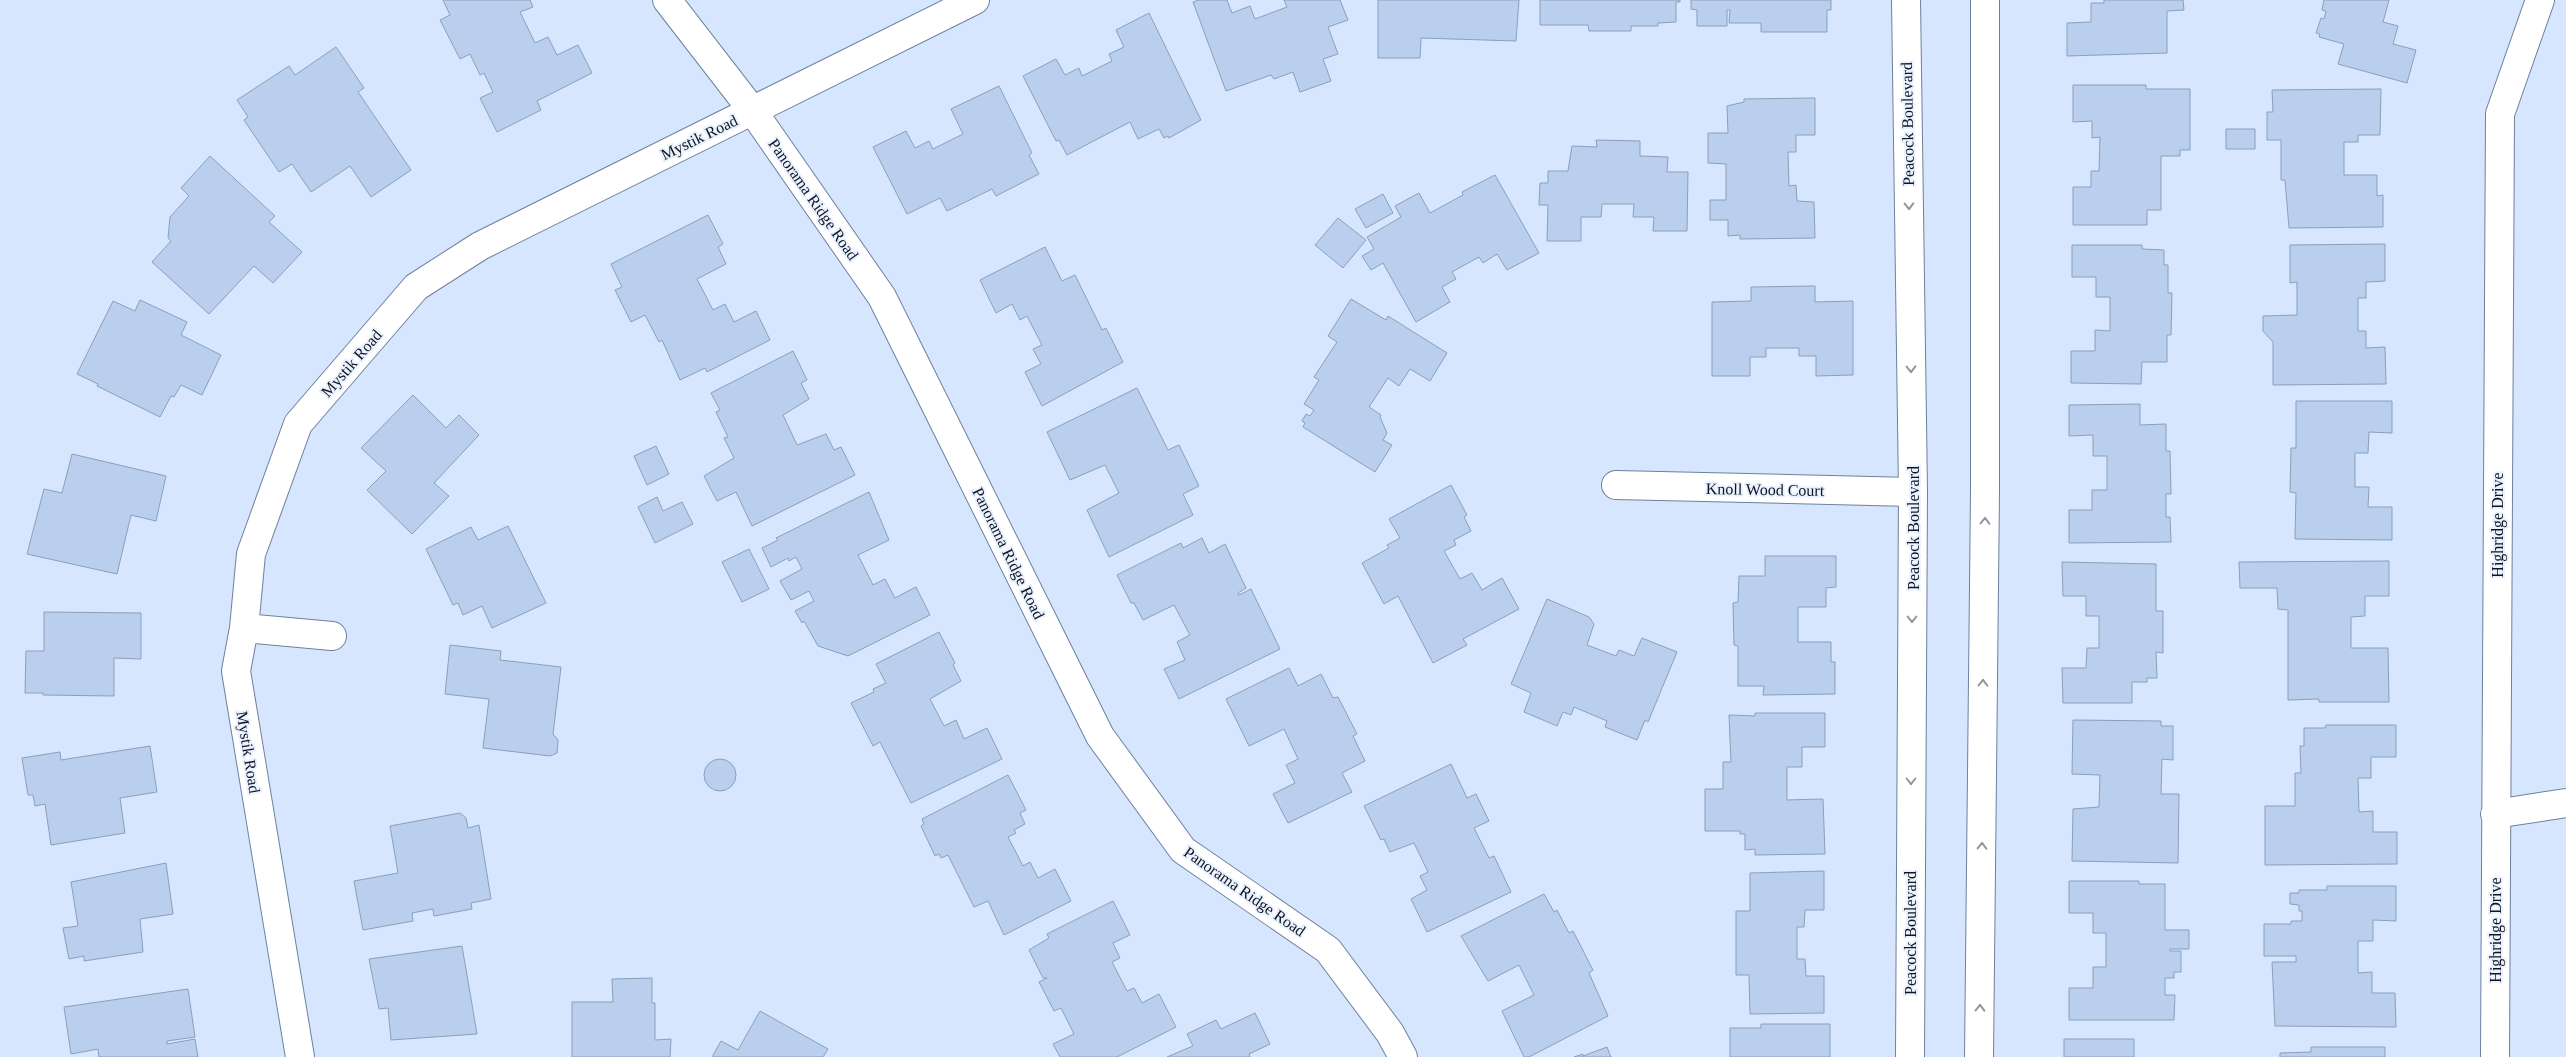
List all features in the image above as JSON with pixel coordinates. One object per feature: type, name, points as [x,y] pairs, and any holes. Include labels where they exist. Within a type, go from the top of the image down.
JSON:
[{"type":"street","name":"Panorama Ridge Road","points":[[667,0],[752,110],[882,297],[1100,736],[1183,850],[1328,950],[1390,1033],[1403,1057]]},
{"type":"street","name":"Mystik Road","points":[[300,1057],[236,670],[244,628],[251,554],[298,424],[416,287],[480,246],[975,0]]},
{"type":"street","name":"Peacock Boulevard","points":[[1906,0],[1913,492],[1910,1057]]},
{"type":"street","points":[[1979,1057],[1985,491],[1984,0]]},
{"type":"street","name":"Highridge Drive","points":[[2495,1057],[2500,114],[2540,0]]},
{"type":"street","name":"Knoll Wood Court","points":[[1616,485],[1913,492]]},
{"type":"street","points":[[244,628],[332,636]]},
{"type":"street","points":[[2495,814],[2566,802]]},
{"type":"building","points":[[443,0],[530,0],[533,7],[520,12],[535,43],[548,37],[557,55],[578,45],[592,73],[537,101],[541,110],[497,132],[480,98],[493,92],[484,73],[480,75],[470,54],[460,59],[440,20],[450,15]]},
{"type":"building","points":[[1199,0],[1227,0],[1232,13],[1250,6],[1255,19],[1287,7],[1284,0],[1340,0],[1348,20],[1328,27],[1338,54],[1323,59],[1331,81],[1300,92],[1293,72],[1274,79],[1271,75],[1226,91],[1193,2]]},
{"type":"building","points":[[1378,0],[1519,0],[1516,41],[1421,38],[1420,58],[1378,58]]},
{"type":"building","points":[[1540,0],[1680,0],[1680,2],[1676,2],[1676,22],[1658,23],[1658,26],[1631,26],[1631,31],[1589,31],[1588,25],[1540,25]]},
{"type":"building","points":[[1691,0],[1831,0],[1831,10],[1827,10],[1827,32],[1761,32],[1761,23],[1729,23],[1730,10],[1727,10],[1727,26],[1697,26],[1697,10],[1691,9]]},
{"type":"building","points":[[2104,0],[2183,0],[2184,10],[2167,11],[2167,53],[2067,56],[2067,23],[2091,22],[2091,3],[2104,3]]},
{"type":"building","points":[[2324,0],[2389,0],[2383,22],[2398,26],[2393,44],[2416,50],[2407,83],[2338,64],[2344,44],[2319,37],[2320,34],[2316,33],[2321,18],[2324,19],[2326,11],[2322,10]]},
{"type":"building","points":[[1149,13],[1201,120],[1169,138],[1168,136],[1164,138],[1159,129],[1138,139],[1130,122],[1067,155],[1059,140],[1056,141],[1023,76],[1056,59],[1065,75],[1079,68],[1082,76],[1112,61],[1109,54],[1124,47],[1116,30]]},
{"type":"building","points":[[336,47],[364,88],[358,92],[411,170],[371,197],[350,166],[311,192],[292,164],[279,172],[244,120],[248,117],[237,100],[289,66],[295,75]]},
{"type":"building","points":[[2073,85],[2146,85],[2146,89],[2190,89],[2190,150],[2180,150],[2180,156],[2161,156],[2161,210],[2147,210],[2147,225],[2073,225],[2073,187],[2091,187],[2091,171],[2099,171],[2100,137],[2092,138],[2092,121],[2073,122]]},
{"type":"building","points":[[999,86],[1032,153],[1029,155],[1039,174],[996,196],[992,189],[947,211],[940,198],[907,214],[873,147],[906,131],[915,148],[929,141],[933,149],[963,134],[951,109]]},
{"type":"building","points":[[2381,89],[2380,135],[2358,135],[2358,142],[2344,142],[2344,175],[2377,175],[2377,196],[2383,195],[2383,227],[2289,228],[2285,180],[2281,180],[2281,140],[2267,140],[2267,112],[2273,112],[2272,90]]},
{"type":"building","points":[[1815,98],[1815,135],[1796,135],[1796,152],[1788,152],[1789,186],[1796,185],[1797,201],[1814,202],[1815,238],[1740,239],[1740,235],[1728,236],[1728,220],[1710,220],[1710,200],[1726,200],[1726,164],[1708,163],[1708,133],[1728,133],[1727,106],[1744,102],[1744,99]]},
{"type":"building","points":[[2226,129],[2255,129],[2255,149],[2226,149]]},
{"type":"building","points":[[1596,140],[1640,141],[1640,156],[1668,157],[1667,172],[1688,172],[1687,231],[1653,231],[1654,217],[1633,217],[1634,204],[1602,204],[1601,217],[1581,217],[1581,241],[1547,241],[1548,205],[1539,205],[1540,183],[1548,183],[1548,171],[1568,171],[1572,146],[1597,147]]},
{"type":"building","points":[[210,156],[275,216],[269,222],[302,252],[273,283],[254,266],[209,314],[152,262],[171,241],[168,238],[170,217],[189,196],[181,188]]},
{"type":"building","points":[[1495,175],[1539,253],[1507,270],[1497,254],[1483,263],[1479,257],[1452,272],[1456,279],[1442,287],[1450,302],[1416,322],[1383,263],[1371,270],[1362,256],[1374,249],[1367,237],[1401,217],[1395,206],[1419,193],[1430,213],[1463,195],[1462,192]]},
{"type":"building","points":[[1383,194],[1393,213],[1366,228],[1355,209]]},
{"type":"building","points":[[708,215],[723,244],[718,247],[726,264],[697,279],[713,310],[725,304],[734,322],[756,311],[770,340],[707,372],[705,368],[680,380],[662,340],[659,342],[645,315],[631,322],[615,290],[622,287],[611,264]]},
{"type":"building","points":[[1338,218],[1366,240],[1343,268],[1315,245]]},
{"type":"building","points":[[2385,244],[2385,281],[2366,282],[2366,298],[2358,298],[2358,331],[2366,331],[2366,348],[2385,347],[2386,384],[2273,385],[2273,342],[2263,331],[2263,316],[2297,315],[2297,282],[2290,283],[2290,245]]},
{"type":"building","points":[[2072,245],[2142,245],[2142,249],[2164,250],[2164,265],[2168,265],[2168,293],[2172,293],[2171,335],[2167,335],[2167,362],[2142,362],[2141,384],[2071,383],[2071,351],[2095,351],[2095,330],[2110,331],[2110,297],[2096,297],[2096,277],[2072,277]]},
{"type":"building","points":[[1045,247],[1062,281],[1075,275],[1102,330],[1106,328],[1123,362],[1042,406],[1025,372],[1041,364],[1033,349],[1042,345],[1027,316],[1020,320],[1012,304],[996,313],[980,280]]},
{"type":"building","points":[[1815,286],[1815,302],[1853,301],[1853,375],[1816,376],[1816,356],[1799,356],[1799,348],[1766,348],[1766,357],[1750,357],[1750,376],[1712,376],[1712,302],[1751,301],[1751,287]]},
{"type":"building","points":[[1351,299],[1386,320],[1388,316],[1447,353],[1430,381],[1410,369],[1399,386],[1388,378],[1369,407],[1381,415],[1380,417],[1387,433],[1383,440],[1392,445],[1375,472],[1303,427],[1305,423],[1302,421],[1306,414],[1310,416],[1314,410],[1304,404],[1319,380],[1314,377],[1337,342],[1328,336]]},
{"type":"building","points":[[140,300],[187,322],[181,335],[221,355],[202,395],[181,385],[174,397],[171,396],[160,417],[77,374],[113,301],[135,311]]},
{"type":"building","points":[[793,351],[807,380],[801,383],[809,399],[783,415],[797,445],[826,434],[834,450],[841,447],[855,475],[752,526],[736,492],[717,501],[704,476],[734,458],[724,438],[728,437],[716,412],[720,410],[711,393]]},
{"type":"building","points":[[1137,388],[1168,450],[1179,445],[1199,486],[1183,494],[1193,515],[1109,557],[1087,510],[1119,493],[1105,465],[1070,480],[1047,432]]},
{"type":"building","points":[[413,395],[446,428],[459,415],[479,435],[434,483],[449,496],[412,534],[367,490],[386,471],[361,448]]},
{"type":"building","points":[[2296,401],[2392,401],[2392,433],[2369,432],[2368,453],[2355,453],[2355,487],[2369,487],[2368,507],[2392,507],[2392,540],[2295,539],[2296,493],[2290,492],[2291,448],[2296,448]]},
{"type":"building","points":[[2140,404],[2140,425],[2166,424],[2166,451],[2170,451],[2171,494],[2166,494],[2166,517],[2170,517],[2171,542],[2069,543],[2069,510],[2092,510],[2092,490],[2107,490],[2107,456],[2093,456],[2093,435],[2069,436],[2069,405]]},
{"type":"building","points":[[656,446],[669,474],[647,485],[634,456]]},
{"type":"building","points":[[72,454],[166,476],[156,521],[131,515],[117,574],[27,554],[44,489],[62,493]]},
{"type":"building","points":[[1451,485],[1467,515],[1464,517],[1471,531],[1454,540],[1456,545],[1444,551],[1460,579],[1472,573],[1482,590],[1502,578],[1519,609],[1463,639],[1467,645],[1433,663],[1398,596],[1384,604],[1362,563],[1389,548],[1387,545],[1400,538],[1389,519]]},
{"type":"building","points":[[869,492],[889,540],[858,555],[873,585],[885,579],[895,598],[916,587],[930,615],[848,656],[818,646],[804,621],[802,623],[795,611],[814,601],[809,591],[791,600],[780,581],[802,569],[796,557],[789,561],[788,558],[771,567],[762,548],[778,540],[776,538]]},
{"type":"building","points":[[657,497],[663,511],[682,502],[693,524],[655,543],[638,507]]},
{"type":"building","points":[[508,526],[546,603],[492,628],[482,606],[463,615],[458,603],[453,605],[426,549],[471,527],[478,540]]},
{"type":"building","points":[[1202,538],[1209,553],[1225,544],[1246,588],[1238,593],[1239,595],[1251,589],[1280,649],[1179,699],[1164,669],[1185,660],[1177,642],[1190,635],[1174,605],[1143,620],[1134,603],[1131,603],[1117,575],[1181,543],[1183,548]]},
{"type":"building","points":[[749,549],[769,589],[742,602],[722,562]]},
{"type":"building","points":[[1765,556],[1836,556],[1836,587],[1826,588],[1826,607],[1798,607],[1798,642],[1831,642],[1831,662],[1835,662],[1835,694],[1763,695],[1764,686],[1738,686],[1738,646],[1734,645],[1733,603],[1738,602],[1739,576],[1765,576]]},
{"type":"building","points":[[2389,561],[2389,596],[2365,596],[2365,616],[2351,617],[2351,648],[2388,648],[2389,702],[2319,702],[2319,699],[2288,700],[2288,610],[2278,609],[2277,588],[2240,588],[2239,562]]},
{"type":"building","points":[[2062,562],[2156,564],[2156,611],[2163,611],[2163,653],[2156,652],[2157,678],[2147,678],[2147,682],[2132,682],[2132,703],[2063,703],[2062,668],[2086,668],[2087,648],[2099,648],[2099,616],[2086,616],[2086,596],[2063,596]]},
{"type":"building","points":[[1547,599],[1589,617],[1594,624],[1587,645],[1616,656],[1619,650],[1634,656],[1642,638],[1677,652],[1648,722],[1645,720],[1637,740],[1605,727],[1607,721],[1574,707],[1571,715],[1563,712],[1557,726],[1524,712],[1531,693],[1511,684]]},
{"type":"building","points":[[44,612],[141,613],[141,659],[114,658],[114,696],[25,693],[26,651],[44,651]]},
{"type":"building","points":[[939,632],[955,663],[953,665],[961,681],[930,699],[944,726],[956,720],[964,739],[987,728],[1002,759],[911,803],[880,742],[873,746],[851,703],[874,692],[873,689],[886,683],[876,664]]},
{"type":"building","points":[[450,645],[501,651],[500,660],[561,667],[553,734],[558,740],[557,753],[550,756],[483,748],[489,699],[445,694]]},
{"type":"building","points":[[1289,668],[1298,686],[1321,674],[1333,698],[1338,697],[1357,734],[1353,736],[1365,761],[1342,773],[1352,792],[1288,823],[1273,794],[1295,783],[1286,765],[1298,759],[1284,729],[1249,746],[1226,699]]},
{"type":"building","points":[[1755,713],[1825,713],[1825,747],[1802,747],[1802,767],[1787,767],[1787,800],[1823,799],[1825,854],[1755,855],[1755,849],[1745,850],[1745,834],[1740,834],[1740,831],[1705,831],[1705,789],[1723,789],[1723,762],[1731,762],[1729,715],[1755,716]]},
{"type":"building","points":[[2073,720],[2161,721],[2161,726],[2173,726],[2173,760],[2162,759],[2161,794],[2179,794],[2178,863],[2072,861],[2073,809],[2099,807],[2100,775],[2072,774]]},
{"type":"building","points":[[2326,725],[2396,725],[2396,757],[2371,757],[2371,778],[2358,778],[2359,812],[2373,811],[2373,832],[2397,832],[2397,864],[2265,865],[2265,806],[2295,806],[2295,773],[2301,773],[2300,746],[2304,746],[2304,728],[2325,728]]},
{"type":"building","points":[[150,746],[157,792],[120,798],[125,833],[51,845],[45,804],[35,806],[33,795],[28,795],[22,758],[60,752],[61,760]]},
{"type":"building","points":[[720,759],[726,760],[731,764],[735,769],[735,781],[731,786],[726,790],[720,791],[714,790],[709,786],[705,781],[704,775],[705,769],[709,764],[714,760]]},
{"type":"building","points":[[1451,764],[1467,798],[1476,794],[1489,821],[1474,828],[1489,858],[1494,856],[1511,892],[1427,932],[1411,899],[1427,890],[1420,876],[1428,872],[1414,843],[1390,852],[1384,839],[1381,840],[1364,806]]},
{"type":"building","points":[[1008,775],[1026,810],[1020,813],[1025,824],[1014,830],[1016,833],[1008,837],[1023,866],[1030,862],[1038,878],[1055,869],[1071,901],[1004,935],[988,901],[974,907],[948,855],[941,858],[939,854],[935,856],[921,826],[924,824],[922,819]]},
{"type":"building","points":[[460,813],[466,818],[468,828],[479,825],[491,899],[471,903],[472,909],[434,916],[433,909],[412,913],[413,921],[363,930],[354,881],[398,873],[390,826]]},
{"type":"building","points":[[166,863],[173,914],[140,919],[143,952],[84,961],[84,956],[69,959],[63,928],[78,926],[71,882]]},
{"type":"building","points":[[1824,871],[1824,910],[1805,910],[1804,927],[1797,927],[1797,959],[1805,959],[1806,976],[1824,976],[1824,1013],[1750,1014],[1749,975],[1736,975],[1736,911],[1750,911],[1750,873]]},
{"type":"building","points":[[2069,881],[2139,881],[2139,884],[2165,884],[2165,930],[2189,930],[2189,949],[2170,949],[2170,951],[2181,951],[2181,972],[2174,972],[2174,978],[2165,978],[2165,995],[2175,995],[2174,1020],[2069,1020],[2069,988],[2093,988],[2093,967],[2106,967],[2106,933],[2093,933],[2093,913],[2069,913]]},
{"type":"building","points":[[2327,886],[2396,886],[2396,921],[2373,920],[2373,941],[2358,941],[2358,973],[2372,972],[2372,993],[2395,993],[2396,1027],[2275,1026],[2272,962],[2296,962],[2296,956],[2264,956],[2264,924],[2291,924],[2291,921],[2302,921],[2302,911],[2299,911],[2299,905],[2290,904],[2290,893],[2299,893],[2299,890],[2327,890]]},
{"type":"building","points":[[1544,894],[1554,912],[1557,910],[1569,933],[1573,931],[1593,970],[1589,973],[1608,1016],[1529,1057],[1524,1057],[1502,1011],[1534,995],[1519,965],[1488,981],[1461,936]]},
{"type":"building","points":[[1113,901],[1130,935],[1113,943],[1120,958],[1112,962],[1127,991],[1134,988],[1142,1003],[1159,994],[1176,1027],[1117,1057],[1060,1057],[1053,1044],[1074,1034],[1061,1008],[1054,1011],[1039,982],[1047,978],[1043,978],[1029,950],[1049,938],[1047,934]]},
{"type":"building","points":[[462,946],[477,1034],[391,1040],[388,1008],[379,1009],[369,959]]},
{"type":"building","points":[[652,978],[652,1003],[655,1003],[655,1040],[671,1039],[670,1057],[572,1057],[572,1002],[613,1002],[612,979]]},
{"type":"building","points":[[188,989],[195,1037],[167,1041],[167,1044],[195,1039],[198,1057],[99,1057],[98,1049],[71,1054],[64,1007]]},
{"type":"building","points":[[760,1011],[828,1049],[823,1057],[712,1057],[721,1041],[738,1050]]},
{"type":"building","points":[[1255,1013],[1270,1044],[1249,1054],[1250,1057],[1167,1057],[1193,1046],[1187,1034],[1216,1020],[1221,1029]]},
{"type":"building","points":[[1761,1024],[1830,1024],[1830,1057],[1730,1057],[1730,1028],[1761,1028]]},
{"type":"building","points":[[2064,1039],[2134,1039],[2134,1057],[2064,1057]]},
{"type":"building","points":[[1607,1047],[1611,1057],[1574,1057],[1583,1054],[1583,1056]]},
{"type":"building","points":[[2311,1047],[2385,1047],[2385,1057],[2280,1057],[2280,1053],[2311,1052]]}]
